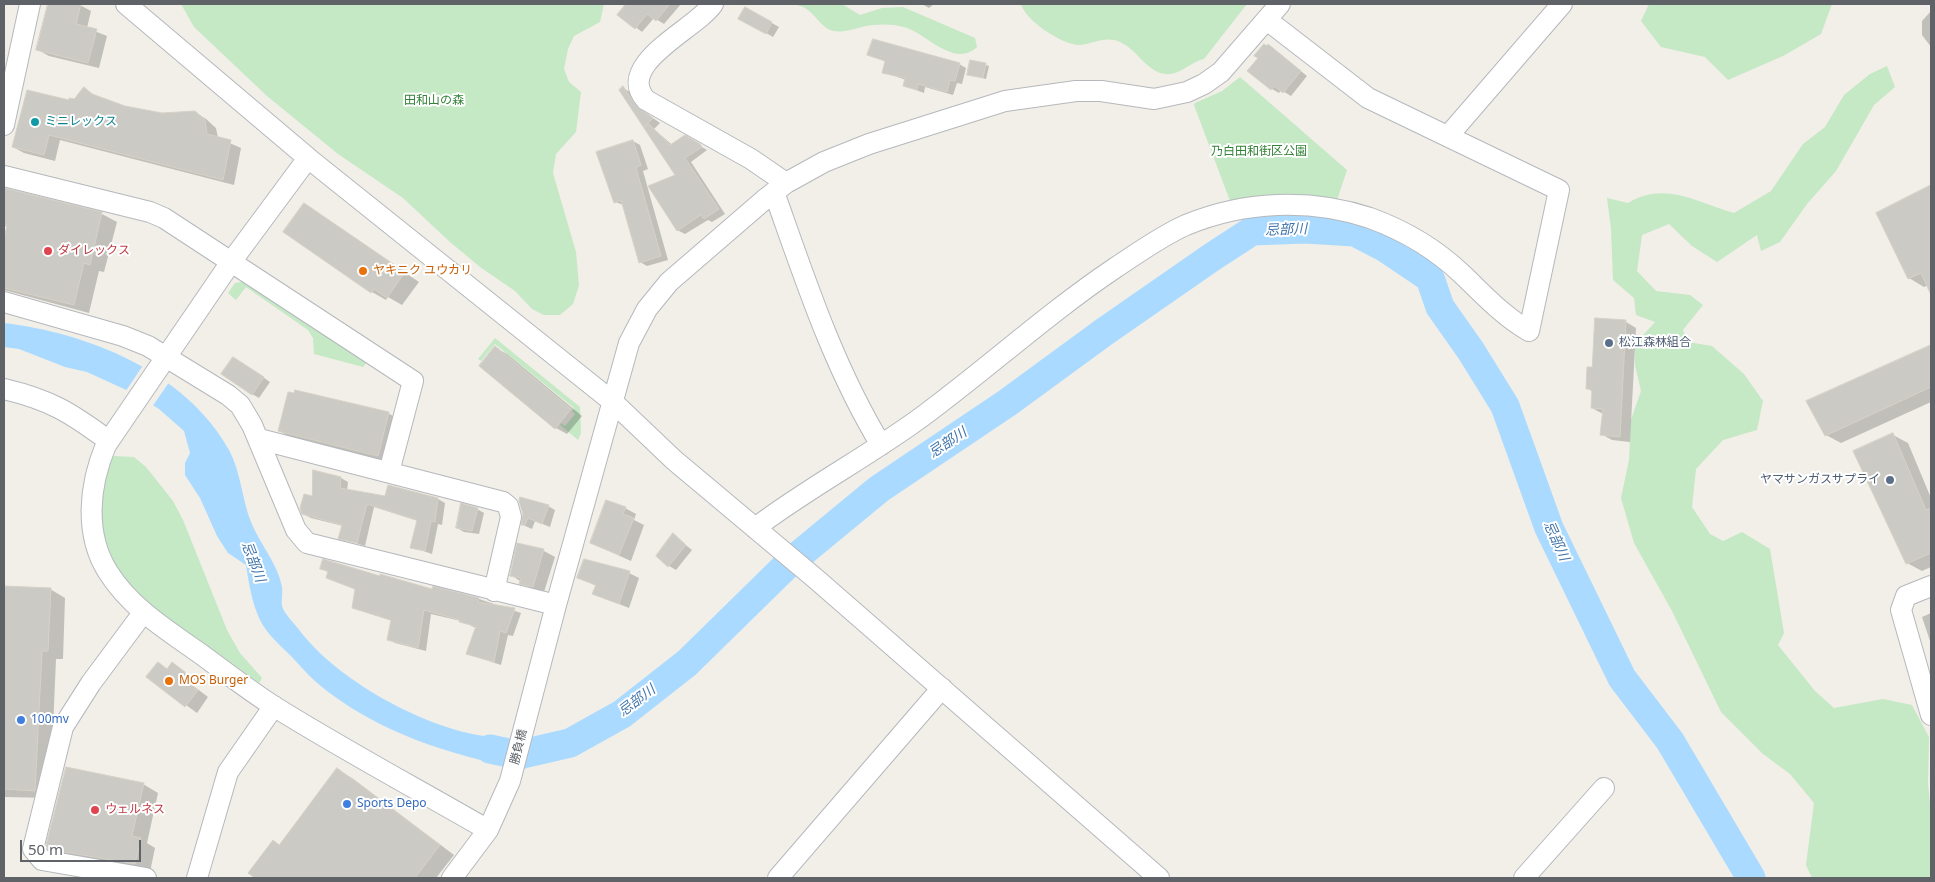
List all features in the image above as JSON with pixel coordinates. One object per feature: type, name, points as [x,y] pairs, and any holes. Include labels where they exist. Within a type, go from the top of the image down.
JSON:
[{"type":"street","points":[[4,124],[30,4]]},
{"type":"street","points":[[126,4],[308,158],[613,402],[674,460],[942,688],[1158,878]]},
{"type":"street","points":[[713,4],[667,42],[644,66],[637,82],[639,92],[646,100],[745,156],[780,188],[834,357],[863,416],[881,445]]},
{"type":"street","name":"勝負橋","points":[[452,878],[488,830],[510,781],[556,605],[629,343],[647,309],[670,282],[780,188],[824,162],[869,144],[1005,101],[1076,91],[1101,91],[1154,98],[1187,92],[1204,84],[1221,72],[1280,4]]},
{"type":"street","points":[[1448,136],[1562,4]]},
{"type":"street","points":[[757,530],[778,510],[881,445],[922,416],[1085,288],[1146,247],[1187,225],[1219,214],[1257,206],[1312,205],[1344,211],[1401,231],[1427,247],[1462,274],[1510,320],[1529,331],[1559,190],[1359,92],[1267,20]]},
{"type":"street","points":[[308,158],[231,262],[165,361],[111,437],[98,463],[91,507],[92,526],[98,551],[107,571],[121,590],[143,613],[274,706],[488,830]]},
{"type":"street","points":[[4,176],[150,212],[179,227],[413,381],[389,472]]},
{"type":"street","points":[[4,302],[123,336],[165,361],[216,386],[240,405],[259,440],[296,530],[307,543],[556,605]]},
{"type":"street","points":[[4,389],[29,395],[69,412],[111,437]]},
{"type":"street","points":[[259,440],[494,499],[508,506],[512,517],[494,591]]},
{"type":"street","points":[[1931,586],[1906,596],[1902,605],[1903,618],[1931,715]]},
{"type":"street","points":[[143,613],[90,683],[64,727],[57,747],[33,849],[42,860],[146,878]]},
{"type":"street","points":[[778,878],[942,688]]},
{"type":"street","points":[[196,878],[228,772],[274,706]]},
{"type":"street","points":[[1524,878],[1604,788]]},
{"type":"green space","name":"田和山の森","points":[[181,4],[604,4],[600,22],[574,36],[568,49],[564,69],[569,82],[581,92],[576,132],[556,154],[553,173],[576,252],[579,285],[573,304],[560,315],[544,315],[532,309],[515,291],[480,267],[450,242],[403,198],[338,154],[267,96],[194,27]]},
{"type":"green space","points":[[795,4],[842,4],[860,15],[882,8],[903,7],[975,38],[977,47],[968,53],[949,52],[912,30],[885,24],[845,31],[833,31],[825,27],[804,7]]},
{"type":"green space","points":[[1021,4],[1247,4],[1204,59],[1176,73],[1166,74],[1153,69],[1132,50],[1114,40],[1078,45],[1062,40],[1036,24]]},
{"type":"green space","points":[[1649,4],[1832,4],[1821,34],[1783,56],[1728,80],[1705,57],[1661,47],[1641,21]]},
{"type":"green space","points":[[1887,66],[1895,87],[1874,105],[1836,171],[1807,204],[1780,242],[1761,251],[1757,235],[1717,262],[1692,246],[1669,224],[1642,235],[1637,271],[1656,291],[1690,295],[1703,305],[1683,330],[1688,342],[1712,346],[1744,374],[1763,401],[1757,430],[1723,440],[1696,469],[1692,507],[1710,534],[1723,541],[1742,532],[1770,549],[1784,633],[1778,645],[1815,691],[1834,708],[1883,699],[1912,705],[1929,737],[1930,878],[1812,878],[1806,865],[1814,803],[1790,774],[1763,754],[1721,712],[1672,611],[1634,543],[1621,498],[1629,460],[1631,420],[1641,391],[1635,365],[1635,344],[1655,322],[1636,315],[1634,298],[1613,280],[1611,229],[1607,198],[1628,203],[1655,194],[1668,194],[1693,199],[1734,213],[1771,191],[1803,144],[1825,127],[1844,95],[1870,74]]},
{"type":"green space","name":"乃白田和街区公園","points":[[1240,77],[1347,170],[1337,200],[1308,196],[1284,196],[1230,201],[1194,105],[1222,91]]},
{"type":"green space","points":[[246,281],[367,362],[363,367],[314,354],[313,338],[308,330],[246,287],[236,300],[228,293],[235,283]]},
{"type":"green space","points":[[495,338],[580,407],[581,433],[578,440],[560,425],[561,423],[565,426],[575,414],[572,411],[574,408],[495,344],[481,361],[478,359]]},
{"type":"green space","points":[[113,456],[134,457],[146,467],[173,501],[183,520],[227,630],[240,653],[262,678],[259,683],[147,603],[120,572],[111,554],[101,516],[106,476]]},
{"type":"water","points":[[4,323],[69,336],[101,347],[132,361],[161,378],[188,399],[210,423],[229,450],[236,467],[251,522],[277,570],[282,589],[283,609],[315,648],[333,665],[354,680],[399,707],[423,718],[446,727],[476,735],[532,738],[525,769],[442,749],[388,728],[363,715],[316,682],[274,639],[260,620],[253,600],[246,565],[228,553],[217,536],[200,498],[185,475],[185,463],[190,453],[184,431],[159,409],[135,394],[87,372],[65,367],[19,349],[4,347]]},
{"type":"pier","points":[[144,364],[170,381],[152,407],[125,392]]},
{"type":"pier","points":[[505,735],[530,736],[522,771],[497,767]]},
{"type":"building","points":[[48,4],[81,4],[76,24],[97,29],[88,63],[36,50]]},
{"type":"building","points":[[626,4],[670,4],[656,21],[647,14],[635,29],[617,15]]},
{"type":"building","points":[[745,7],[772,22],[766,34],[738,19]]},
{"type":"building","points":[[873,39],[960,63],[955,81],[950,80],[947,92],[918,84],[917,90],[903,86],[905,78],[882,73],[885,61],[867,55]]},
{"type":"building","points":[[1264,44],[1267,46],[1268,44],[1301,71],[1283,93],[1274,86],[1271,90],[1247,71],[1258,58],[1254,56]]},
{"type":"building","points":[[970,60],[986,63],[983,78],[967,75]]},
{"type":"building","points":[[623,86],[636,106],[653,118],[644,128],[619,90]]},
{"type":"building","points":[[84,87],[92,94],[125,106],[162,113],[195,111],[205,120],[207,134],[231,140],[223,180],[49,135],[44,155],[12,147],[27,90],[69,100],[69,98],[74,99]]},
{"type":"building","points":[[649,124],[670,145],[685,135],[700,144],[702,147],[685,158],[719,209],[704,219],[701,215],[677,231],[648,186],[675,175],[644,128]]},
{"type":"building","points":[[633,140],[641,165],[636,168],[661,256],[639,263],[621,200],[614,203],[596,152]]},
{"type":"building","points":[[1931,185],[1931,295],[1921,273],[1908,279],[1876,213]]},
{"type":"building","name":"ダイレックス","points":[[4,188],[102,212],[90,265],[84,263],[74,305],[4,288],[4,239],[7,225],[4,224]]},
{"type":"building","points":[[304,203],[405,272],[387,298],[374,289],[371,293],[283,232]]},
{"type":"building","name":"松江森林組合","points":[[1595,318],[1626,320],[1620,437],[1600,435],[1603,409],[1591,408],[1592,389],[1586,389],[1587,367],[1592,367]]},
{"type":"building","points":[[1931,345],[1931,387],[1825,436],[1806,401]]},
{"type":"building","points":[[495,346],[571,409],[555,429],[479,366]]},
{"type":"building","points":[[233,357],[264,377],[252,395],[221,374]]},
{"type":"building","points":[[295,390],[389,412],[378,456],[278,431],[288,392],[294,393]]},
{"type":"building","name":"ヤマサンガスサプライ","points":[[1893,433],[1926,510],[1931,508],[1931,553],[1906,564],[1853,451]]},
{"type":"building","points":[[313,470],[341,477],[340,488],[385,496],[388,485],[438,498],[435,522],[431,521],[425,551],[410,548],[417,520],[367,504],[357,543],[338,539],[342,525],[302,514],[300,508],[304,494],[312,496]]},
{"type":"building","points":[[520,497],[549,505],[542,524],[528,518],[525,525],[521,525],[523,514],[519,501]]},
{"type":"building","points":[[606,500],[626,507],[623,514],[634,518],[619,555],[590,543]]},
{"type":"building","points":[[461,503],[478,508],[472,531],[456,528]]},
{"type":"building","points":[[673,533],[686,545],[668,567],[656,556]]},
{"type":"building","points":[[517,543],[544,549],[533,587],[519,584],[521,578],[510,576]]},
{"type":"building","points":[[323,559],[432,589],[433,586],[479,598],[478,602],[515,608],[506,633],[500,631],[494,662],[466,654],[476,626],[424,610],[418,648],[387,640],[391,620],[352,608],[355,589],[326,578],[328,571],[320,569]]},
{"type":"building","points":[[584,559],[630,571],[619,604],[592,594],[596,585],[577,578]]},
{"type":"building","name":"100mv","points":[[4,586],[51,588],[48,651],[42,651],[35,791],[4,789]]},
{"type":"building","name":"MOS Burger","points":[[158,662],[167,669],[172,662],[185,672],[181,677],[198,690],[185,707],[146,677]]},
{"type":"building","name":"ウェルネス","points":[[66,767],[144,783],[132,836],[141,838],[135,864],[48,849],[46,846]]},
{"type":"building","name":"Sports Depo","points":[[337,768],[440,845],[415,878],[255,878],[248,873],[273,840],[279,845]]},
{"type":"waterway","name":"忌部川","points":[[490,749],[518,755],[570,743],[622,714],[687,663],[788,564],[879,489],[1007,403],[1104,332],[1252,231],[1305,229],[1355,232],[1384,247],[1430,278],[1440,307],[1471,351],[1505,406],[1549,528],[1622,678],[1670,741],[1751,878]]},
{"type":"place","name":"ミニレックス","points":[[35,122]]},
{"type":"place","name":"ダイレックス","points":[[48,251]]},
{"type":"place","name":"ヤキニク ユウカリ","points":[[363,271]]},
{"type":"place","name":"松江森林組合","points":[[1609,343]]},
{"type":"place","name":"ヤマサンガスサプライ","points":[[1890,480]]},
{"type":"place","name":"MOS Burger","points":[[169,681]]},
{"type":"place","name":"100mv","points":[[21,720]]},
{"type":"place","name":"Sports Depo","points":[[347,804]]},
{"type":"place","name":"ウェルネス","points":[[95,810]]}]
